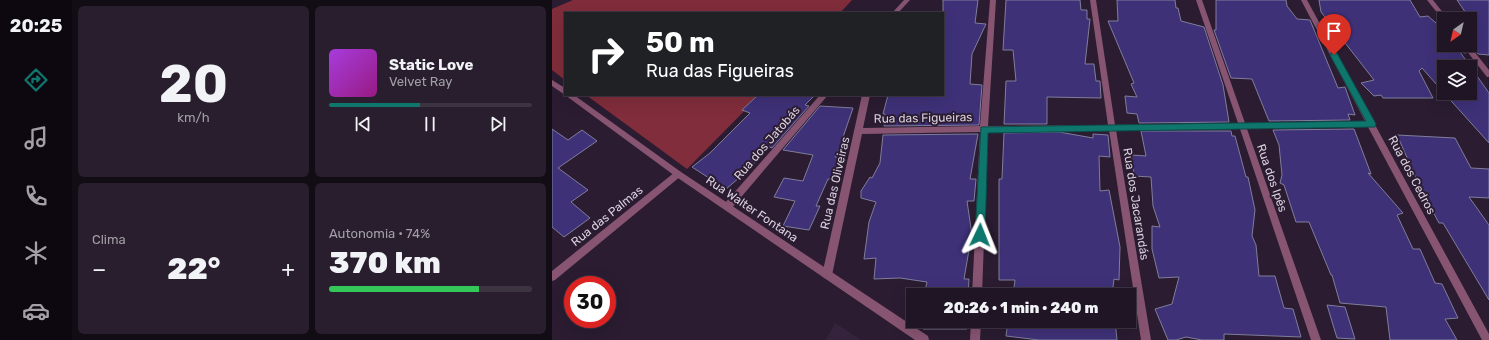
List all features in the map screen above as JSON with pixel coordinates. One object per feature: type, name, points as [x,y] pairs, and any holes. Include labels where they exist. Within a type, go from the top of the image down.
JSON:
[{"type":"street","points":[[897,12],[907,0]]},
{"type":"street","points":[[977,288],[984,129],[994,0]]},
{"type":"street","name":"Rua dos Jacarandás","points":[[1093,0],[1146,340]]},
{"type":"street","name":"Rua dos Ipês","points":[[1199,0],[1316,340]]},
{"type":"street","name":"Rua dos Cedros","points":[[1304,0],[1487,340]]},
{"type":"street","points":[[1430,0],[1439,12]]},
{"type":"street","points":[[1471,52],[1489,75]]},
{"type":"street","points":[[552,82],[564,91]]},
{"type":"street","name":"Rua Walter Fontana","points":[[570,96],[678,174],[728,206],[924,340]]},
{"type":"street","name":"Rua dos Jatobás","points":[[728,206],[823,96]]},
{"type":"street","name":"Rua das Oliveiras","points":[[827,275],[866,96]]},
{"type":"street","name":"Rua das Figueiras","points":[[859,131],[1112,127],[1242,127],[1372,124]]},
{"type":"street","name":"Rua das Palmas","points":[[552,277],[678,174]]},
{"type":"street","points":[[975,340],[976,328]]},
{"type":"shaded area","points":[[573,0],[852,0],[841,12],[564,12],[564,79],[552,70],[552,9]]},
{"type":"shaded area","points":[[587,96],[759,96],[687,169]]},
{"type":"shaded area","points":[[835,323],[861,340],[826,340]]},
{"type":"building","points":[[943,0],[978,0],[975,23],[986,24],[972,54],[970,84],[982,85],[979,125],[884,126],[885,114],[883,114],[888,96],[944,96]]},
{"type":"building","points":[[1006,0],[1080,0],[1081,10],[1087,10],[1087,19],[1090,19],[1085,64],[1094,64],[1096,81],[1100,81],[1101,98],[1047,97],[1047,124],[1004,124],[1006,81],[1016,81],[1013,50],[1003,50]]},
{"type":"building","points":[[1117,0],[1175,0],[1176,8],[1178,8],[1181,21],[1204,27],[1223,85],[1229,122],[1139,123],[1137,114],[1127,113],[1125,96],[1137,97],[1131,84],[1134,83],[1108,21],[1118,21]]},
{"type":"building","points":[[1216,0],[1286,0],[1287,6],[1297,19],[1310,20],[1338,88],[1345,87],[1355,115],[1348,114],[1350,120],[1269,121],[1252,79],[1231,78],[1214,30],[1216,30]]},
{"type":"building","points":[[1319,0],[1410,0],[1420,17],[1428,16],[1437,24],[1437,52],[1460,52],[1466,60],[1437,60],[1437,85],[1422,68],[1419,71],[1433,98],[1383,98],[1381,95],[1374,96],[1361,83],[1374,80],[1321,12]]},
{"type":"building","points":[[1457,0],[1489,0],[1489,55],[1478,54],[1476,52],[1477,12],[1465,12]]},
{"type":"building","points":[[1477,76],[1489,93],[1489,143],[1450,100],[1477,100]]},
{"type":"building","points":[[757,96],[814,96],[805,105],[809,106],[772,148],[769,147],[746,172],[726,189],[692,167],[710,153],[750,113],[742,110]]},
{"type":"building","points":[[820,106],[853,108],[842,140],[844,140],[835,157],[843,157],[838,179],[828,179],[816,206],[820,206],[809,230],[783,226],[795,201],[774,197],[784,178],[803,181],[813,155],[783,150]]},
{"type":"building","points":[[552,129],[568,140],[582,130],[597,141],[558,168],[588,190],[571,202],[590,218],[564,237],[552,227]]},
{"type":"building","points":[[1354,129],[1371,174],[1368,173],[1403,213],[1397,215],[1413,249],[1420,249],[1435,283],[1442,284],[1458,318],[1445,319],[1457,340],[1390,340],[1386,307],[1340,303],[1332,275],[1309,222],[1296,222],[1284,185],[1280,183],[1282,175],[1279,145],[1273,130]]},
{"type":"building","points":[[1141,131],[1231,131],[1232,136],[1235,136],[1246,177],[1248,177],[1255,210],[1252,236],[1256,245],[1259,276],[1275,276],[1284,308],[1293,309],[1301,337],[1224,334],[1224,340],[1202,340],[1186,337],[1176,340],[1168,340],[1155,309],[1172,304],[1179,277],[1159,278],[1152,249],[1152,226],[1160,227],[1153,206],[1151,177],[1134,176],[1132,155],[1146,156]]},
{"type":"building","points":[[1059,132],[1093,138],[1093,134],[1108,135],[1110,157],[1099,156],[1100,191],[1109,190],[1120,247],[1119,280],[1114,279],[1113,288],[1014,288],[1015,280],[999,280],[999,179],[1002,179],[1004,133]]},
{"type":"building","points":[[978,134],[970,179],[976,179],[974,201],[967,201],[973,242],[970,244],[964,279],[969,279],[968,288],[926,288],[927,282],[900,278],[874,279],[876,258],[864,259],[869,222],[876,202],[861,198],[861,191],[870,177],[872,178],[880,163],[883,135]]},
{"type":"building","points":[[1397,135],[1455,138],[1471,168],[1489,169],[1489,198],[1469,197],[1489,225],[1489,300],[1443,223],[1439,223],[1425,197],[1428,197],[1417,180]]},
{"type":"building","points":[[1327,305],[1345,307],[1355,339],[1337,338]]},
{"type":"building","points":[[923,328],[967,328],[967,329]]},
{"type":"building","points":[[1007,328],[1116,328],[1117,340],[1039,340],[1006,336]]},
{"type":"route","points":[[980,235],[984,129],[1242,127],[1372,124],[1334,55]]}]
